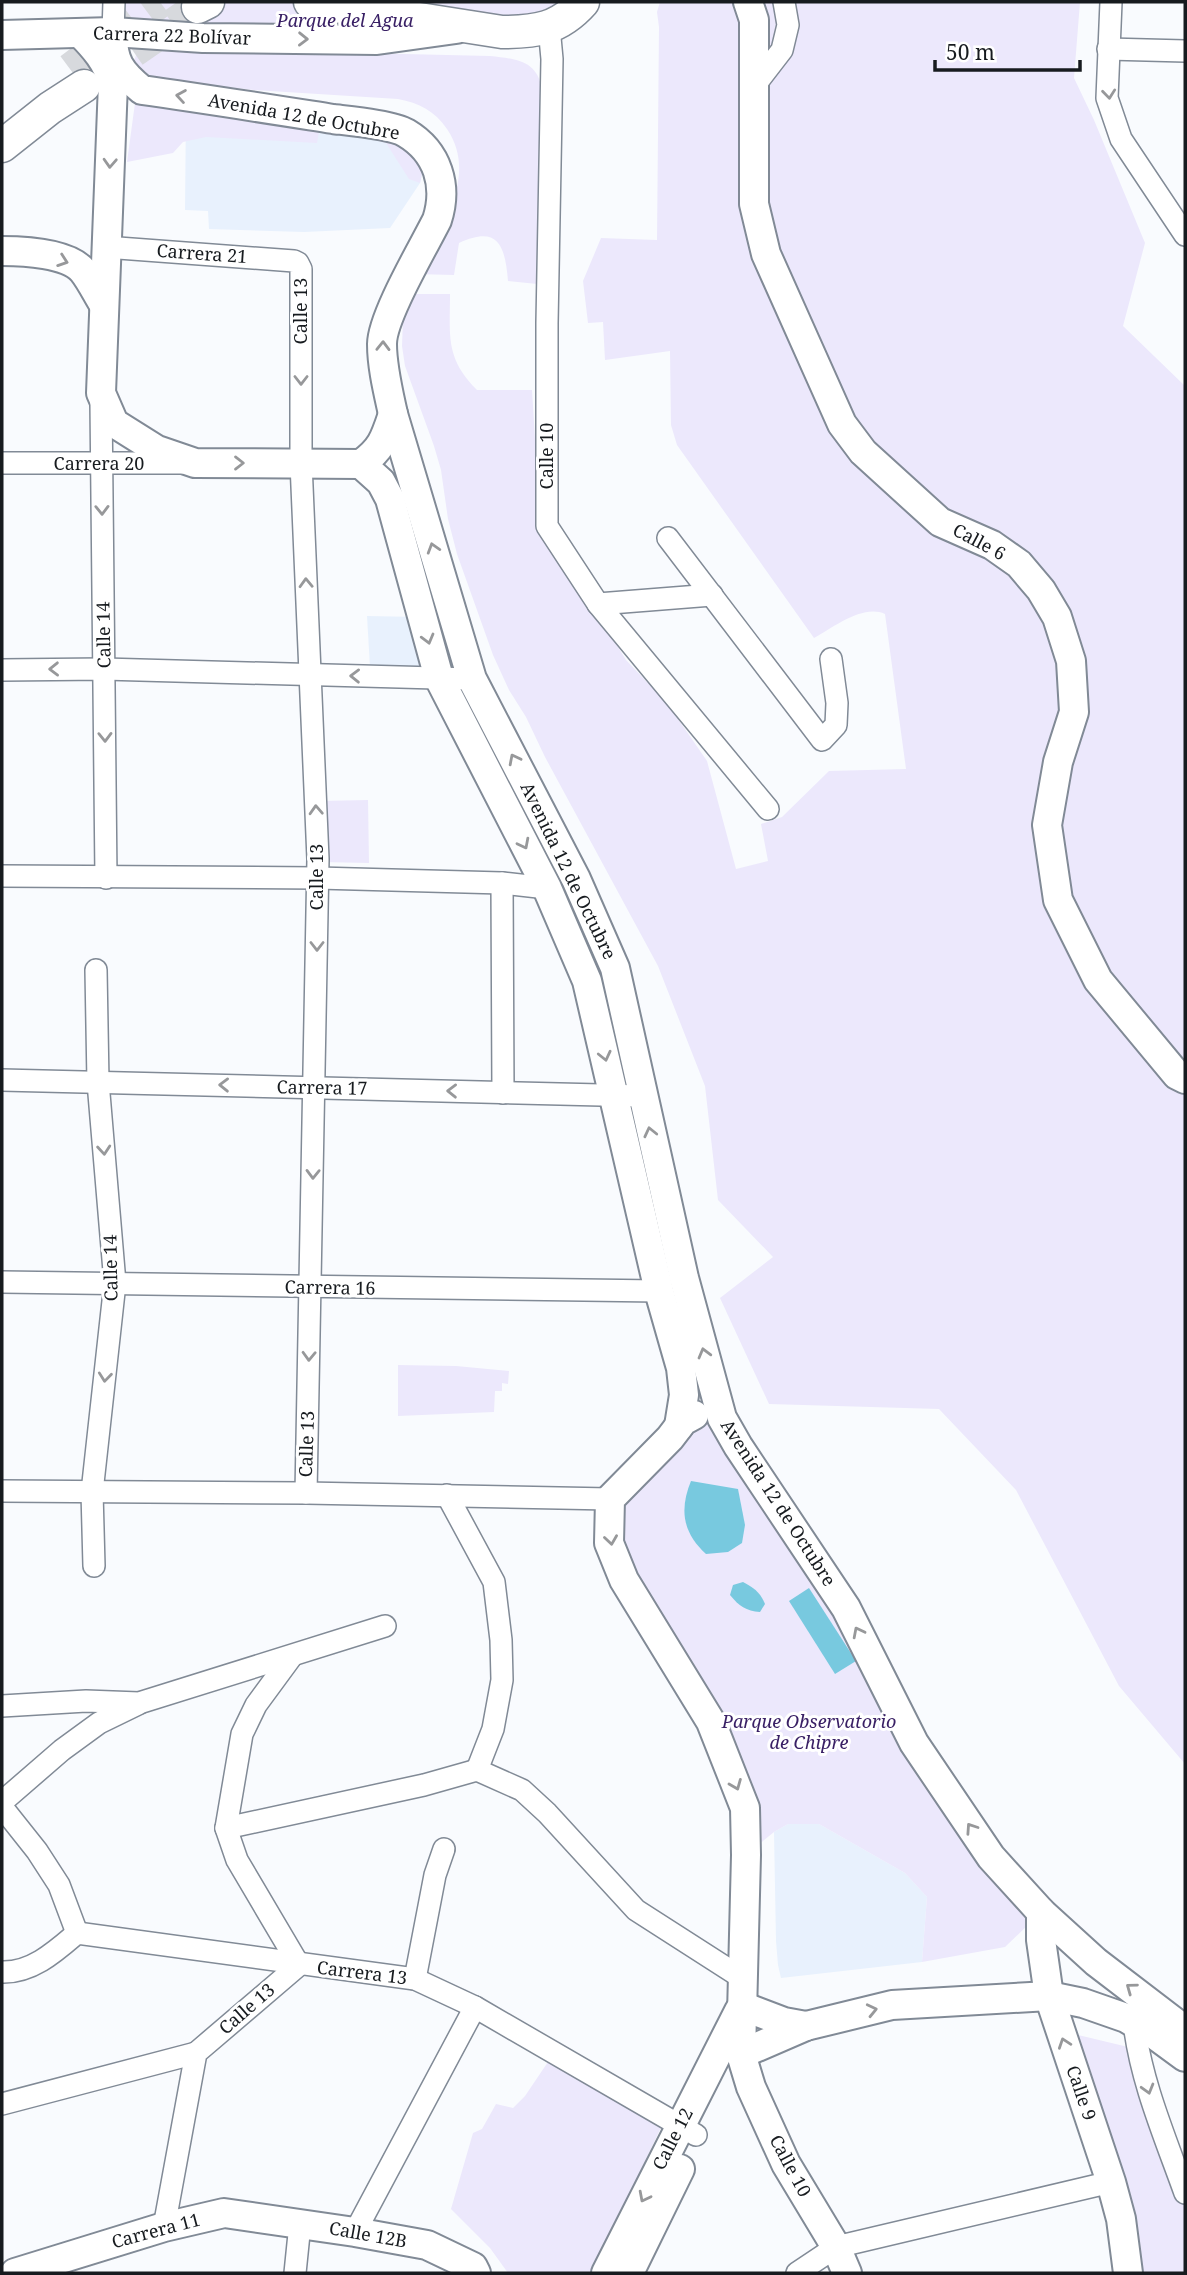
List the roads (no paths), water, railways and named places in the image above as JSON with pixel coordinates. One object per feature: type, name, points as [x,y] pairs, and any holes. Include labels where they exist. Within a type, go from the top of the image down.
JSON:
[{"type":"main road","points":[[310,2],[502,32],[531,32],[549,27],[571,16],[583,2]]},
{"type":"main road","name":"Calle 6","points":[[748,2],[754,20],[754,204],[766,254],[842,424],[863,452],[940,522],[992,545],[1019,564],[1041,590],[1057,617],[1071,661],[1074,712],[1058,762],[1047,825],[1058,900],[1098,980],[1177,1075],[1185,1079]]},
{"type":"main road","name":"Carrera 22 Bolívar","points":[[2,35],[113,32],[203,38],[377,40],[467,28]]},
{"type":"main road","points":[[113,32],[112,52],[118,64],[127,78],[142,90]]},
{"type":"main road","name":"Calle 14","points":[[80,33],[101,56],[109,70],[89,83],[105,247],[101,393],[114,423],[128,433]]},
{"type":"main road","points":[[2,118],[89,83]]},
{"type":"main road","points":[[2,146],[50,108],[89,83]]},
{"type":"main road","name":"Avenida 12 de Octubre","points":[[89,83],[352,121],[404,132],[430,152],[442,180],[441,207],[390,312],[382,341],[384,370],[393,414],[472,679],[576,879],[615,968],[684,1278],[722,1419],[846,1608],[914,1743],[991,1857],[1041,1912],[1096,1962],[1185,2030]]},
{"type":"main road","points":[[2,251],[31,251],[68,261],[82,268],[104,305]]},
{"type":"main road","points":[[361,464],[382,445],[393,414]]},
{"type":"main road","name":"Carrera 20","points":[[128,433],[157,450],[195,463],[361,464]]},
{"type":"main road","name":"Avenida 12 de Octubre","points":[[361,464],[381,482],[390,499],[439,678],[547,888],[587,981],[659,1291],[681,1367],[684,1395],[679,1426]]},
{"type":"main road","points":[[722,1419],[707,1413],[688,1417],[610,1499],[609,1543],[624,1580],[710,1722],[745,1808],[741,2054],[806,2026],[892,2005],[1049,1996],[1083,2003],[1134,2023],[1185,2057]]},
{"type":"main road","name":"Calle 9","points":[[1041,1912],[1041,1940],[1049,1996],[1111,2182],[1121,2219],[1128,2273]]},
{"type":"main road","points":[[742,2006],[784,2022],[806,2026]]},
{"type":"main road","name":"Calle 12","points":[[629,2273],[742,2006]]},
{"type":"main road","name":"Calle 12","points":[[606,2273],[688,2130],[741,2054]]},
{"type":"main road","name":"Calle 10","points":[[741,2054],[751,2087],[786,2164],[836,2247],[847,2273]]},
{"type":"main road","name":"Carrera 11","points":[[15,2273],[164,2227],[224,2213],[300,2224]]},
{"type":"main road","name":"Calle 12B","points":[[300,2224],[427,2245],[472,2267],[476,2273]]},
{"type":"street","points":[[113,32],[114,2]]},
{"type":"street","points":[[755,85],[782,50],[788,25],[784,2]]},
{"type":"street","points":[[1111,2],[1107,97],[1121,139],[1185,234]]},
{"type":"street","name":"Calle 10","points":[[549,27],[552,59],[547,323],[547,526],[598,604],[768,809]]},
{"type":"street","points":[[1108,49],[1185,51]]},
{"type":"street","name":"Carrera 21","points":[[105,247],[298,263]]},
{"type":"street","name":"Calle 13","points":[[298,263],[301,463],[317,878],[306,1493]]},
{"type":"street","name":"Calle 14","points":[[101,393],[106,878]]},
{"type":"street","name":"Carrera 20","points":[[2,463],[195,463]]},
{"type":"street","points":[[668,538],[822,740],[836,725],[837,703],[831,659]]},
{"type":"street","points":[[598,604],[712,595]]},
{"type":"street","points":[[2,670],[104,669],[472,679]]},
{"type":"street","points":[[2,876],[317,878],[502,883],[547,888]]},
{"type":"street","points":[[502,883],[503,1093]]},
{"type":"street","name":"Calle 14","points":[[94,1566],[92,1492],[115,1283],[98,1082],[96,970]]},
{"type":"street","name":"Carrera 17","points":[[2,1080],[642,1096]]},
{"type":"street","name":"Carrera 16","points":[[2,1282],[659,1291]]},
{"type":"street","points":[[2,1491],[610,1499]]},
{"type":"street","points":[[447,1496],[494,1582],[501,1640],[502,1680],[493,1729],[477,1770]]},
{"type":"street","points":[[2,1972],[30,1966],[53,1954],[77,1933],[59,1885],[2,1805],[62,1750],[90,1730],[139,1703],[384,1626]]},
{"type":"street","points":[[292,1656],[256,1705],[242,1734],[226,1828],[237,1860],[299,1965]]},
{"type":"street","points":[[2,1706],[86,1701],[139,1703]]},
{"type":"street","points":[[226,1828],[424,1785],[477,1770],[522,1790],[547,1813],[636,1910],[742,1978]]},
{"type":"street","points":[[415,1979],[435,1875],[444,1849]]},
{"type":"street","name":"Carrera 13","points":[[77,1933],[415,1979],[475,2007],[688,2130]]},
{"type":"street","name":"Calle 13","points":[[196,2053],[299,1965]]},
{"type":"street","points":[[355,2232],[475,2007]]},
{"type":"street","points":[[1134,2023],[1138,2052],[1155,2111],[1185,2193]]},
{"type":"street","points":[[2,2104],[196,2053],[164,2227]]},
{"type":"street","points":[[797,2273],[836,2247],[1111,2182]]},
{"type":"street","points":[[295,2273],[300,2224]]},
{"type":"water","points":[[691,1481],[738,1489],[745,1525],[742,1543],[728,1552],[706,1554],[698,1546],[688,1529],[684,1511]]},
{"type":"water","points":[[743,1582],[763,1600],[765,1604],[760,1612],[743,1607],[730,1595],[733,1585]]},
{"type":"water","points":[[809,1588],[856,1661],[835,1674],[789,1601]]},
{"type":"tunnel","points":[[70,69],[160,2]]},
{"type":"tunnel","points":[[94,79],[198,7]]},
{"type":"park label","name":"Parque del Agua","points":[[345,21]]},
{"type":"park label","name":"Parque Observatorio de Chipre","points":[[809,1732]]}]
